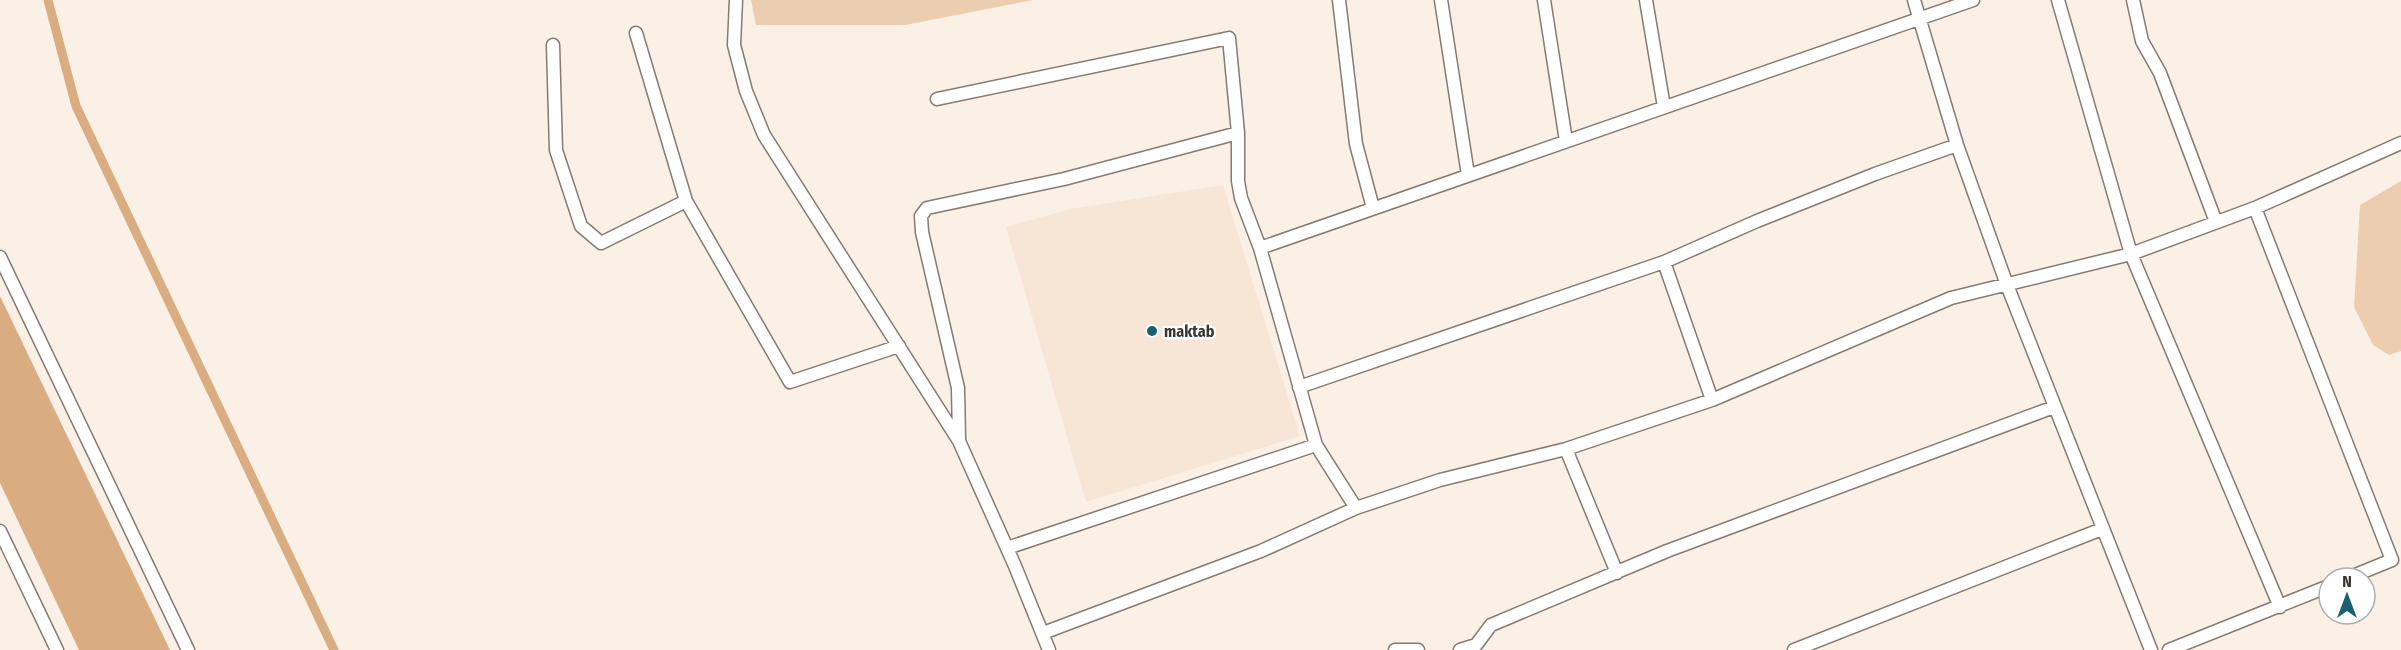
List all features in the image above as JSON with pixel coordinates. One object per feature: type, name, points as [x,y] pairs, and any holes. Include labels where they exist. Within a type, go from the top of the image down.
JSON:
[{"type":"street","points":[[736,0],[734,45],[746,91],[764,135],[959,441],[1049,650]]},
{"type":"street","points":[[1339,0],[1356,144],[1373,208]]},
{"type":"street","points":[[1441,0],[1468,176]]},
{"type":"street","points":[[1544,0],[1566,141]]},
{"type":"street","points":[[1646,0],[1664,107]]},
{"type":"street","points":[[1914,0],[1957,145],[2007,285],[2151,650]]},
{"type":"street","points":[[1260,248],[1973,0]]},
{"type":"street","points":[[2058,0],[2131,254],[2280,607]]},
{"type":"street","points":[[2133,0],[2142,41],[2160,74],[2216,222]]},
{"type":"street","points":[[636,33],[687,201],[790,382],[899,346]]},
{"type":"street","points":[[937,99],[1229,38],[1238,133],[1238,181],[1241,198],[1260,248],[1316,445],[1356,508]]},
{"type":"street","points":[[553,45],[556,150],[581,226],[601,243],[687,201]]},
{"type":"street","points":[[959,441],[958,388],[922,232],[921,216],[927,208],[1064,179],[1238,133]]},
{"type":"street","points":[[1043,633],[1261,551],[1356,508],[1440,480],[1566,449],[1712,400],[1951,298],[2131,254],[2255,208],[2401,143]]},
{"type":"street","points":[[1299,387],[1664,261],[1875,174],[1957,145]]},
{"type":"street","points":[[2255,208],[2392,560],[2377,566]]},
{"type":"street","points":[[0,256],[188,650]]},
{"type":"street","points":[[1664,261],[1712,400]]},
{"type":"street","points":[[1460,650],[1476,645],[1491,626],[1667,551],[2054,407]]},
{"type":"street","points":[[1007,548],[1316,445]]},
{"type":"street","points":[[1566,449],[1617,573]]},
{"type":"street","points":[[1794,650],[2102,529]]},
{"type":"street","points":[[0,531],[57,650]]},
{"type":"street","points":[[2169,650],[2317,591]]},
{"type":"street","points":[[1395,650],[1418,650]]},
{"type":"shaded area","points":[[751,0],[1033,0],[905,25],[756,25]]},
{"type":"shaded area","points":[[2401,181],[2401,351],[2389,355],[2373,345],[2354,307],[2360,205]]},
{"type":"shaded area","name":"maktab","points":[[1223,185],[1300,436],[1086,502],[1006,227],[1070,209]]},
{"type":"shaded area","points":[[0,296],[170,650],[79,650],[0,483]]},
{"type":"waterway","points":[[48,0],[76,106],[334,650]]},
{"type":"place","name":"maktab","points":[[1152,331]]}]
